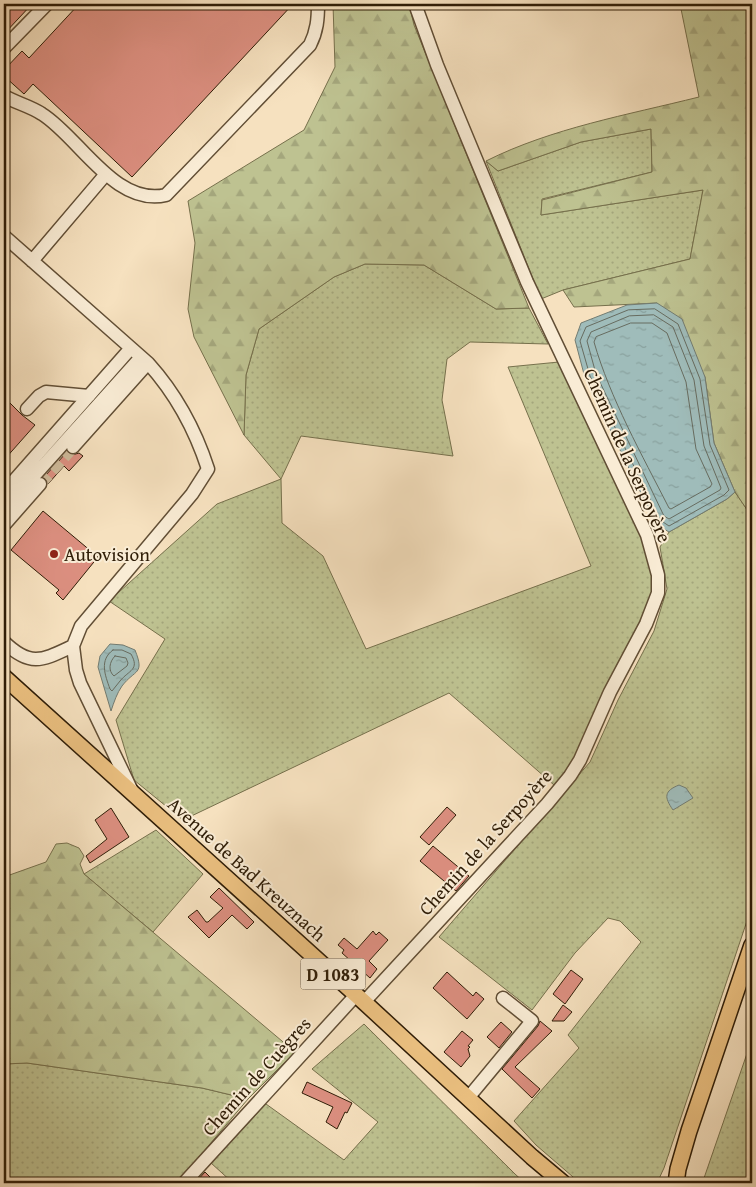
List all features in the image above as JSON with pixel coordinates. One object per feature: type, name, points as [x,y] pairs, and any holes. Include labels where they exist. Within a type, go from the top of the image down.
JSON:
[{"type":"main road","name":"D 1083","points":[[5,681],[133,793]]},
{"type":"main road","name":"Avenue de Bad Kreuznach","points":[[133,793],[360,998],[532,1158],[563,1183]]},
{"type":"main road","points":[[667,1183],[672,1172],[677,1176],[752,945]]},
{"type":"main road","name":"Avenue de Bad Kreuznach","points":[[532,1158],[550,1183]]},
{"type":"street","points":[[4,48],[47,4]]},
{"type":"street","points":[[4,96],[43,114],[106,174],[123,186],[147,196],[166,196],[310,45],[318,24],[318,4]]},
{"type":"street","name":"Chemin de la Serpoyère","points":[[360,998],[547,804],[570,776],[580,760],[610,692],[646,624],[658,594],[658,574],[647,535],[527,282],[437,65],[415,4]]},
{"type":"street","points":[[32,261],[106,174]]},
{"type":"street","points":[[4,236],[145,360],[164,381],[185,413],[208,469],[192,494],[81,626],[73,646],[73,659],[80,683],[133,793]]},
{"type":"street","points":[[4,492],[131,348]]},
{"type":"street","points":[[73,447],[145,360]]},
{"type":"street","points":[[4,524],[7,506],[145,360]]},
{"type":"street","points":[[27,409],[39,396],[46,392],[89,396]]},
{"type":"street","points":[[4,524],[40,484]]},
{"type":"street","points":[[4,642],[20,656],[35,660],[51,656],[73,646]]},
{"type":"street","name":"Chemin de Cuègres","points":[[184,1183],[360,998]]},
{"type":"street","points":[[468,1098],[532,1021],[503,998]]},
{"type":"green space","points":[[333,4],[409,4],[414,25],[529,308],[496,309],[424,265],[365,264],[334,277],[259,329],[246,375],[244,435],[194,337],[188,309],[195,243],[188,201],[304,130],[335,67]]},
{"type":"green space","points":[[680,4],[752,4],[752,517],[735,492],[714,443],[705,377],[657,303],[574,307],[563,290],[690,259],[703,190],[541,215],[542,200],[652,172],[651,129],[581,142],[498,171],[486,161],[563,131],[699,97]]},
{"type":"green space","points":[[651,129],[652,172],[542,199],[541,215],[703,190],[690,259],[563,290],[541,299],[486,161],[498,171],[581,142]]},
{"type":"green space","points":[[365,264],[424,265],[496,309],[529,308],[548,344],[470,342],[447,359],[442,400],[453,456],[301,436],[281,479],[244,435],[246,375],[259,329],[334,277]]},
{"type":"green space","points":[[559,362],[646,542],[654,574],[654,590],[641,627],[574,763],[554,785],[449,693],[183,820],[134,780],[116,720],[165,639],[109,601],[217,504],[281,479],[282,523],[323,556],[366,649],[591,566],[508,367]]},
{"type":"green space","points":[[735,492],[752,517],[752,906],[664,1168],[657,1183],[580,1183],[536,1145],[514,1121],[579,1048],[568,1035],[641,942],[620,921],[608,918],[575,953],[532,1010],[439,937],[590,762],[618,700],[654,631],[667,589],[660,547],[669,532],[727,499]]},
{"type":"green space","points":[[156,830],[203,874],[153,932],[84,874]]},
{"type":"green space","points":[[67,843],[79,848],[84,856],[80,864],[84,874],[295,1052],[248,1099],[202,1088],[27,1063],[4,1064],[4,877],[46,862],[56,844]]},
{"type":"green space","points":[[364,1024],[525,1183],[233,1183],[211,1163],[266,1104],[344,1160],[378,1122],[312,1069]]},
{"type":"green space","points":[[752,1039],[752,1181],[728,1184],[703,1181]]},
{"type":"green space","points":[[27,1063],[202,1088],[248,1099],[177,1183],[4,1183],[4,1064]]},
{"type":"water","points":[[657,303],[682,319],[705,377],[714,443],[735,492],[727,499],[669,532],[656,524],[585,378],[575,340],[581,323],[627,305]]},
{"type":"water","points":[[110,644],[123,645],[135,650],[139,664],[137,671],[120,689],[111,711],[98,667],[100,656]]},
{"type":"water","points":[[679,785],[686,788],[693,798],[673,810],[667,795],[670,790]]},
{"type":"building","points":[[4,4],[32,4],[4,34]]},
{"type":"building","points":[[79,4],[293,4],[132,177],[33,84],[24,94],[4,76],[4,70],[22,51],[29,58]]},
{"type":"building","points":[[4,397],[35,425],[4,460]]},
{"type":"building","points":[[67,452],[72,455],[79,453],[83,456],[69,471],[64,466],[48,484],[44,477]]},
{"type":"building","name":"Autovision","points":[[43,511],[98,557],[63,600],[56,593],[59,590],[11,550]]},
{"type":"building","points":[[447,807],[456,815],[429,845],[420,837]]},
{"type":"building","points":[[111,808],[129,837],[90,863],[86,856],[107,839],[95,820]]},
{"type":"building","points":[[433,846],[469,876],[456,891],[420,861]]},
{"type":"building","points":[[219,888],[254,922],[247,929],[232,915],[209,938],[188,917],[197,910],[208,922],[223,908],[210,897]]},
{"type":"building","points":[[373,931],[376,935],[379,932],[388,940],[369,961],[377,969],[370,978],[342,953],[344,950],[338,945],[344,938],[357,949]]},
{"type":"building","points":[[571,970],[583,979],[565,1004],[553,994]]},
{"type":"building","points":[[447,972],[473,996],[476,992],[484,999],[467,1019],[433,988]]},
{"type":"building","points":[[563,1005],[572,1012],[564,1021],[552,1021]]},
{"type":"building","points":[[540,1021],[552,1031],[515,1067],[540,1089],[532,1098],[502,1069],[538,1026]]},
{"type":"building","points":[[501,1022],[512,1032],[499,1048],[487,1037]]},
{"type":"building","points":[[462,1031],[473,1040],[468,1046],[470,1047],[468,1049],[470,1056],[461,1067],[444,1052]]},
{"type":"building","points":[[307,1082],[352,1103],[347,1113],[345,1112],[337,1129],[326,1122],[333,1107],[302,1093]]},
{"type":"building","points":[[205,1172],[216,1183],[195,1183]]},
{"type":"tunnel","points":[[40,484],[73,447]]},
{"type":"place","name":"Autovision","points":[[54,554]]}]
